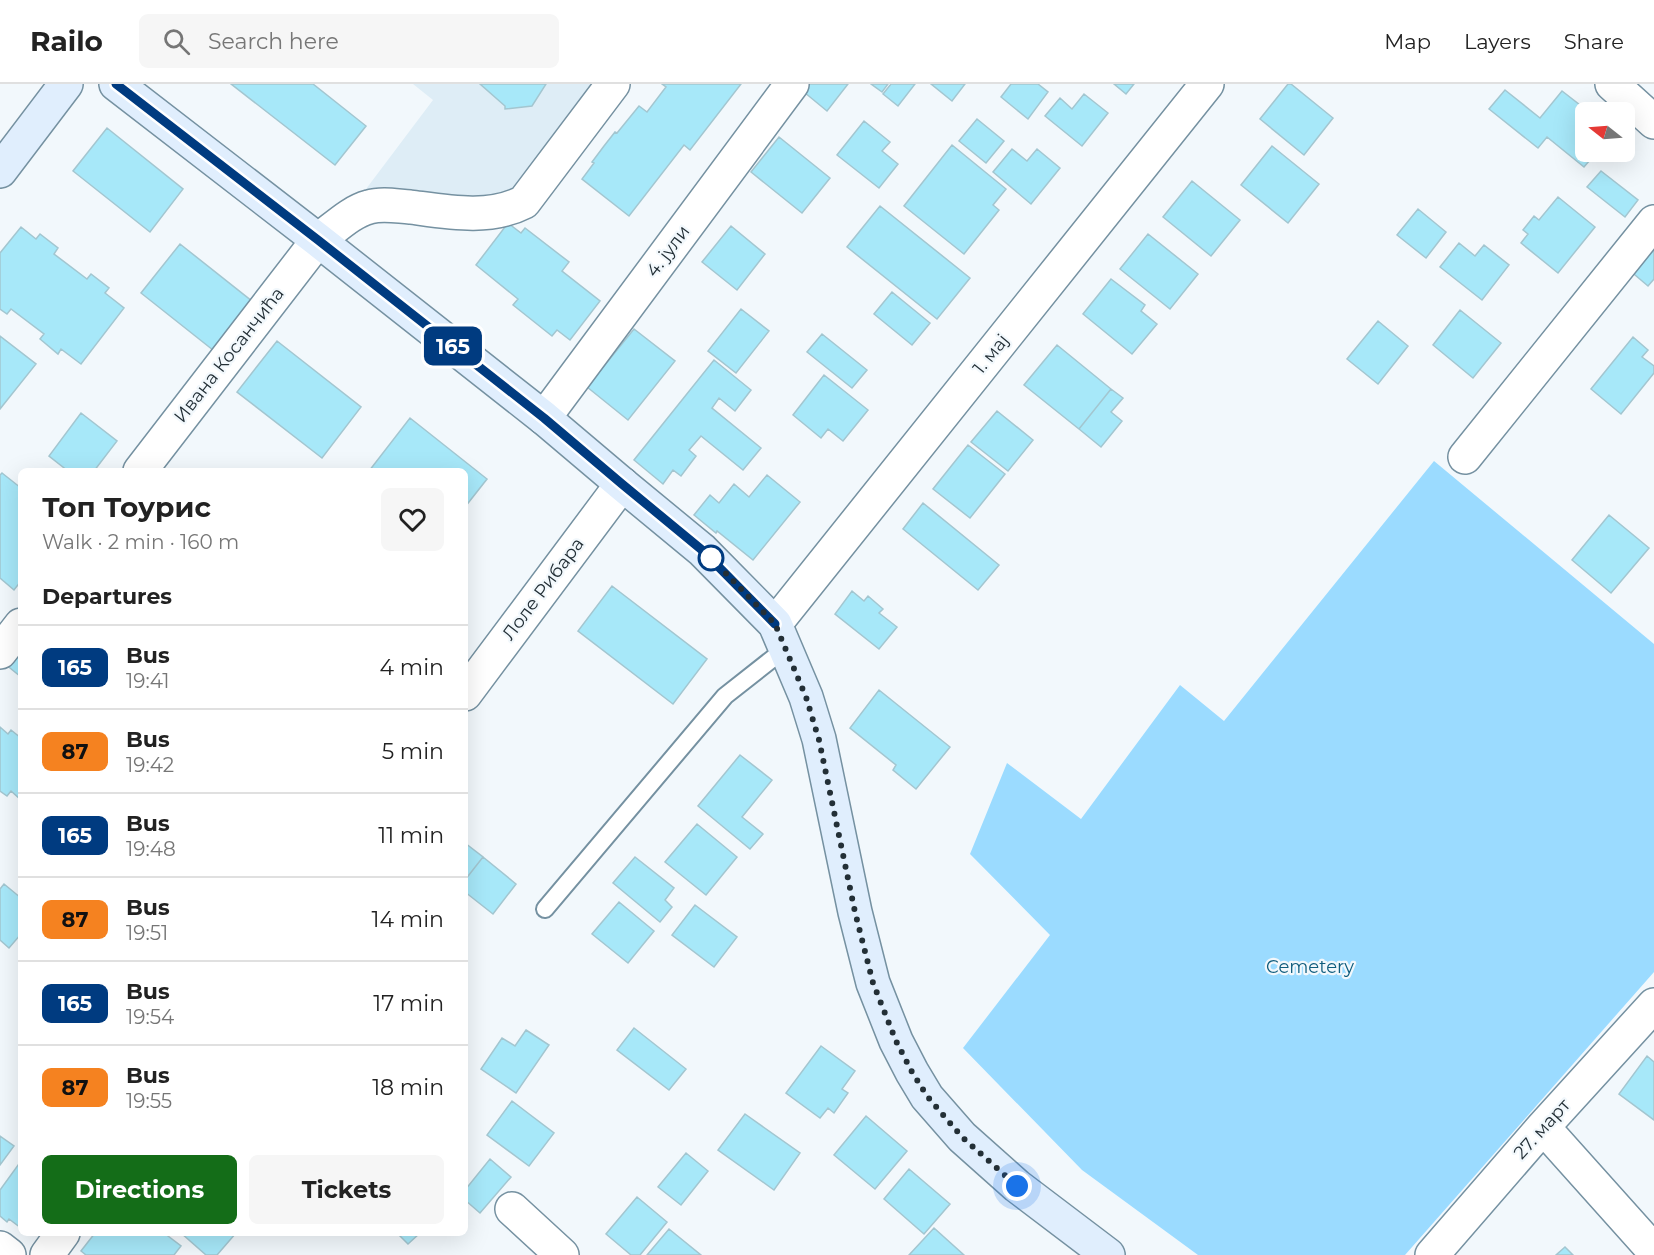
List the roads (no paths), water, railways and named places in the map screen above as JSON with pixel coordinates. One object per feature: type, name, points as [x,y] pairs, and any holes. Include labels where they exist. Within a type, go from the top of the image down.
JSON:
[{"type":"main road","points":[[0,171],[66,84]]},
{"type":"main road","points":[[116,84],[544,418],[702,550],[780,636],[806,697],[819,740],[855,912],[873,983],[896,1041],[912,1072],[927,1096],[962,1137],[1017,1186],[1108,1255]]},
{"type":"street","name":"Ивана Косанчића","points":[[142,468],[318,240],[350,216],[367,207],[383,204],[450,212],[492,213],[524,202],[613,84]]},
{"type":"street","name":"4. јули","points":[[544,418],[792,84]]},
{"type":"street","name":"1. мај","points":[[780,636],[1207,84]]},
{"type":"street","points":[[1612,84],[1654,122]]},
{"type":"street","points":[[1465,457],[1654,222]]},
{"type":"street","name":"Лоле Рибара","points":[[468,690],[622,484]]},
{"type":"street","points":[[0,652],[18,629]]},
{"type":"street","name":"27. март","points":[[1432,1255],[1543,1127],[1654,1005]]},
{"type":"street","points":[[1543,1127],[1654,1251]]},
{"type":"street","points":[[512,1209],[562,1255]]},
{"type":"street","points":[[47,1255],[61,1236]]},
{"type":"street","points":[[0,1248],[9,1255]]},
{"type":"lane","points":[[545,909],[725,696],[780,636]]},
{"type":"park label","name":"Cemetery","points":[[1310,967]]}]
